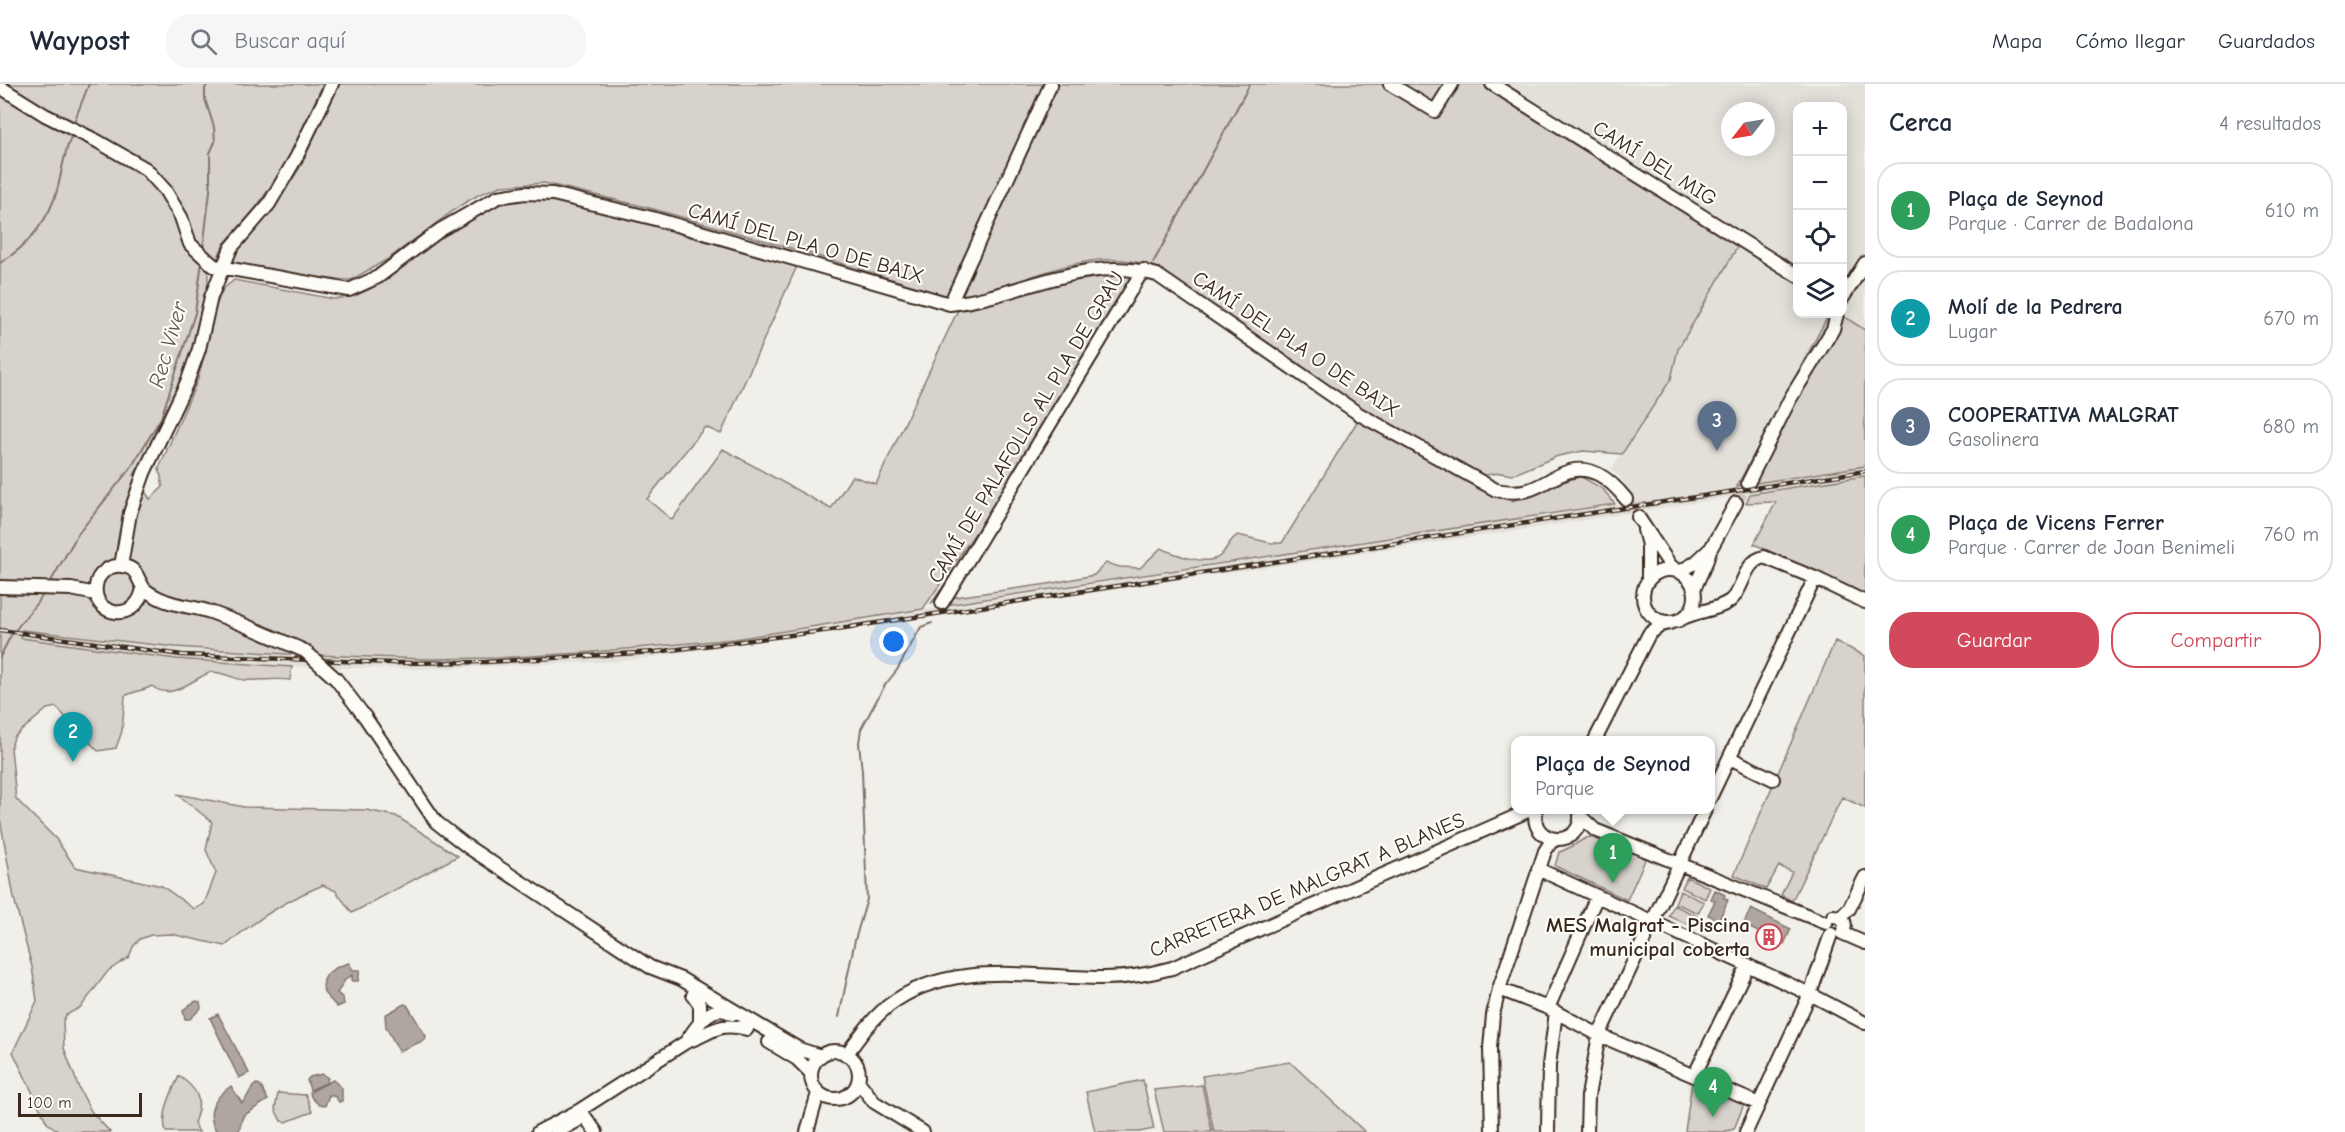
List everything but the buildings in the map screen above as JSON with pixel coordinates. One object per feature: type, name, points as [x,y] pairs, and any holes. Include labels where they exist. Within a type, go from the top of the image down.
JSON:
[{"type":"street","points":[[121,566],[130,513],[144,473],[188,380],[199,349],[218,267],[237,239],[269,204],[296,158],[332,84]]},
{"type":"street","points":[[950,304],[1052,84]]},
{"type":"street","points":[[1390,84],[1435,111],[1452,84]]},
{"type":"street","name":"CAMÍ DEL MIG","points":[[1492,84],[1793,273]]},
{"type":"street","points":[[0,87],[45,115],[146,169],[165,190],[181,217],[190,244],[203,258],[218,267]]},
{"type":"street","name":"CAMÍ DEL PLA O DE BAIX","points":[[218,267],[349,290],[378,277],[440,230],[498,197],[525,193],[553,194],[652,218],[950,304],[971,302],[1065,274],[1100,268],[1143,270],[1157,275],[1359,414],[1496,490],[1511,492],[1529,490],[1562,473],[1583,470],[1596,472],[1607,478],[1626,499]]},
{"type":"street","points":[[1847,291],[1865,263]]},
{"type":"street","name":"CAMÍ DE PALAFOLLS AL PLA DE GRAU","points":[[942,603],[1143,270]]},
{"type":"street","points":[[1748,483],[1790,399],[1833,328],[1836,318]]},
{"type":"street","points":[[1646,610],[1653,618],[1662,622],[1678,620],[1692,608],[1694,592],[1710,550],[1736,503]]},
{"type":"street","points":[[1649,634],[1642,596],[1648,579],[1648,545],[1640,520],[1670,565],[1688,579],[1694,592],[1712,608]]},
{"type":"street","points":[[1648,579],[1661,571],[1678,572],[1695,564],[1710,550]]},
{"type":"street","points":[[1598,736],[1649,634],[1661,625],[1729,601],[1735,595],[1749,567],[1761,558],[1764,557],[1815,578],[1865,602]]},
{"type":"street","points":[[143,588],[141,598],[128,612],[117,613],[108,610],[100,603],[96,594],[98,579],[103,571],[121,566],[136,573],[143,588],[166,601],[206,611],[305,651],[336,679],[365,717],[436,822],[468,847],[642,962],[685,981],[797,1059],[811,1073]]},
{"type":"street","points":[[1715,788],[1815,578]]},
{"type":"street","points":[[71,589],[98,579]]},
{"type":"street","points":[[0,587],[71,589],[96,594]]},
{"type":"street","points":[[136,606],[166,601]]},
{"type":"street","points":[[1730,758],[1773,778]]},
{"type":"street","name":"CARRETERA DE MALGRAT A BLANES","points":[[846,1054],[870,1023],[897,1000],[944,980],[981,974],[1121,977],[1144,975],[1172,968],[1521,814]]},
{"type":"street","name":"CARRETERA DE MALGRAT A BLANES","points":[[1528,814],[1539,829],[1557,839]]},
{"type":"street","points":[[1537,814],[1545,851]]},
{"type":"street","points":[[1576,831],[1580,814]]},
{"type":"street","points":[[1581,814],[1595,830],[1837,927],[1865,935]]},
{"type":"street","points":[[1587,1132],[1588,1096],[1599,1035],[1703,814]]},
{"type":"street","points":[[1492,1132],[1490,1048],[1493,1014],[1499,988],[1538,869],[1551,842],[1567,837],[1576,831],[1595,830]]},
{"type":"street","points":[[1538,869],[1810,994],[1865,1023]]},
{"type":"street","points":[[1746,1132],[1810,994],[1837,927],[1865,877]]},
{"type":"street","points":[[1548,1132],[1552,1010],[1597,896]]},
{"type":"street","points":[[1837,927],[1865,943]]},
{"type":"street","points":[[1695,1076],[1748,965]]},
{"type":"street","points":[[665,974],[676,985],[718,1011],[799,1050],[821,1056],[838,1052],[846,1054],[856,1065],[858,1081],[874,1102]]},
{"type":"street","points":[[685,981],[694,991],[712,1003],[718,1011],[721,1017],[717,1027]]},
{"type":"street","points":[[1499,988],[1552,1010],[1599,1035],[1760,1104]]},
{"type":"street","points":[[693,995],[700,1005],[700,1023]]},
{"type":"street","points":[[686,1042],[711,1012],[718,1011]]},
{"type":"street","points":[[557,1132],[686,1042],[699,1038],[717,1027],[733,1025],[753,1027]]},
{"type":"street","points":[[821,1056],[814,1063],[811,1073],[812,1084],[823,1096],[846,1096],[874,1102],[923,1132]]},
{"type":"street","points":[[846,1096],[854,1090],[858,1081]]},
{"type":"street","points":[[807,1132],[812,1116],[823,1096]]},
{"type":"street","points":[[538,1132],[582,1114]]},
{"type":"street","points":[[582,1114],[596,1132]]},
{"type":"shaded area","points":[[0,84],[323,84],[285,166],[255,209],[224,244],[217,259],[209,257],[207,297],[195,348],[168,414],[134,475],[150,499],[163,487],[159,468],[198,379],[216,305],[223,289],[234,280],[334,299],[355,296],[372,288],[456,225],[495,203],[527,198],[576,204],[798,264],[721,434],[705,427],[647,499],[672,520],[723,449],[831,509],[852,476],[876,484],[958,310],[1042,286],[1121,274],[1136,275],[995,504],[923,609],[735,639],[497,658],[426,659],[287,654],[175,647],[22,630],[21,638],[176,659],[292,667],[290,680],[245,680],[211,672],[182,688],[167,692],[152,686],[128,694],[125,696],[122,731],[116,748],[98,751],[56,707],[47,709],[14,737],[11,748],[16,799],[56,839],[75,867],[162,886],[194,909],[204,904],[216,873],[206,850],[212,822],[177,794],[244,807],[366,810],[396,816],[458,856],[352,913],[336,891],[323,885],[271,911],[225,946],[171,934],[151,935],[140,939],[133,947],[129,957],[108,971],[81,1007],[66,1015],[63,1021],[64,1048],[79,1088],[91,1111],[110,1132],[60,1132],[47,1123],[13,1052],[37,1001],[32,967],[14,898],[0,818]]},
{"type":"shaded area","points":[[338,84],[1391,84],[1400,90],[1403,84],[1491,84],[1738,246],[1678,349],[1671,379],[1622,454],[1583,451],[1558,456],[1512,475],[1501,473],[1478,476],[1361,411],[1159,269],[1131,261],[1104,260],[1078,263],[1000,287],[946,296],[808,253],[646,207],[544,183],[501,186],[480,194],[461,205],[388,259],[351,280],[322,279],[231,263],[252,228],[282,195],[301,166]]},
{"type":"shaded area","points":[[1491,84],[1865,84],[1865,330],[1846,318],[1847,102],[1793,102],[1793,318],[1827,318],[1737,486],[1865,466],[1865,476],[1528,529],[623,661],[420,669],[292,667],[176,659],[21,638],[21,630],[175,647],[426,659],[582,653],[735,639],[1634,502],[1621,478],[1611,470],[1671,379],[1678,349],[1737,246]]},
{"type":"shaded area","points":[[1827,318],[1846,318],[1865,330],[1865,466],[1737,486]]},
{"type":"shaded area","points":[[1358,420],[1491,495],[1512,501],[1580,476],[1603,489],[1615,504],[946,605],[948,598],[1094,575],[1106,563],[1120,567],[1140,568],[1161,548],[1190,558],[1207,560],[1220,556],[1232,539],[1238,535],[1271,543],[1282,543]]},
{"type":"shaded area","points":[[1865,476],[1865,598],[1754,544],[1776,502],[1746,503],[1750,494]]},
{"type":"shaded area","points":[[1835,641],[1865,656],[1865,808],[1842,797],[1792,901],[1781,895],[1792,872],[1779,866],[1766,889],[1734,875]]},
{"type":"shaded area","points":[[1590,837],[1646,858],[1627,900],[1555,866],[1559,852]]},
{"type":"shaded area","points":[[1687,877],[1710,888],[1705,899],[1682,888]]},
{"type":"shaded area","points":[[1715,890],[1725,895],[1724,898],[1728,900],[1719,920],[1708,915],[1715,901],[1711,899]]},
{"type":"shaded area","points":[[1680,891],[1704,902],[1698,913],[1675,903]]},
{"type":"shaded area","points":[[1674,905],[1697,916],[1692,926],[1669,916]]},
{"type":"shaded area","points":[[1751,909],[1791,929],[1784,944],[1743,925]]},
{"type":"shaded area","points":[[349,963],[353,970],[360,970],[358,981],[352,981],[352,975],[345,980],[337,993],[343,998],[344,1004],[337,1007],[324,993],[324,981],[326,976],[337,967]]},
{"type":"shaded area","points":[[196,1001],[200,1002],[201,1008],[190,1019],[185,1019],[183,1011]]},
{"type":"shaded area","points":[[404,1004],[407,1005],[426,1036],[425,1040],[399,1051],[386,1027],[385,1015]]},
{"type":"shaded area","points":[[218,1014],[249,1073],[239,1078],[210,1018]]},
{"type":"shaded area","points":[[1290,1062],[1365,1132],[1214,1132],[1202,1076]]},
{"type":"shaded area","points":[[322,1074],[328,1078],[326,1083],[310,1090],[307,1080]]},
{"type":"shaded area","points":[[179,1076],[191,1086],[197,1096],[198,1108],[194,1123],[199,1132],[166,1132],[166,1111]]},
{"type":"shaded area","points":[[333,1080],[342,1088],[342,1101],[339,1102],[336,1097],[329,1095],[325,1106],[319,1105],[311,1097],[310,1092]]},
{"type":"shaded area","points":[[1143,1080],[1154,1129],[1139,1132],[1095,1132],[1086,1092]]},
{"type":"shaded area","points":[[1692,1082],[1744,1104],[1734,1129],[1723,1132],[1685,1131]]},
{"type":"shaded area","points":[[257,1084],[260,1085],[268,1100],[243,1116],[239,1131],[217,1132],[213,1125],[211,1112],[220,1095],[231,1086],[242,1103]]},
{"type":"shaded area","points":[[1202,1085],[1212,1132],[1164,1132],[1154,1090]]},
{"type":"shaded area","points":[[278,1093],[306,1095],[312,1112],[286,1122],[281,1121],[275,1109]]},
{"type":"waterway","points":[[74,122],[89,84]]},
{"type":"waterway","name":"Rec Viver","points":[[203,249],[210,191],[210,153],[215,142],[214,127],[205,99],[205,88],[208,84]]},
{"type":"waterway","points":[[1153,263],[1250,84]]},
{"type":"waterway","points":[[0,263],[29,240],[44,221],[58,187],[71,137]]},
{"type":"waterway","name":"Rec Viver","points":[[51,581],[78,534],[132,466],[161,418],[195,313],[202,261]]},
{"type":"waterway","points":[[931,604],[954,572]]},
{"type":"waterway","name":"Rec Viver","points":[[0,657],[10,637],[43,595]]},
{"type":"waterway","points":[[839,1017],[855,940],[867,899],[859,743],[861,729],[921,627],[932,623]]},
{"type":"tunnel","points":[[1736,503],[1748,483]]},
{"type":"tunnel","points":[[1626,499],[1638,517]]},
{"type":"railway","points":[[0,630],[182,655],[394,663],[486,662],[655,652],[831,630],[1865,471]]},
{"type":"place","name":"COOPERATIVA MALGRAT","points":[[1717,451]]},
{"type":"place","name":"Molí de la Pedrera","points":[[73,762]]},
{"type":"place","name":"Plaça de Seynod","points":[[1613,883]]},
{"type":"place","name":"MES Malgrat - Piscina municipal coberta","points":[[1769,937]]},
{"type":"place","name":"Plaça de Vicens Ferrer","points":[[1713,1117]]}]
